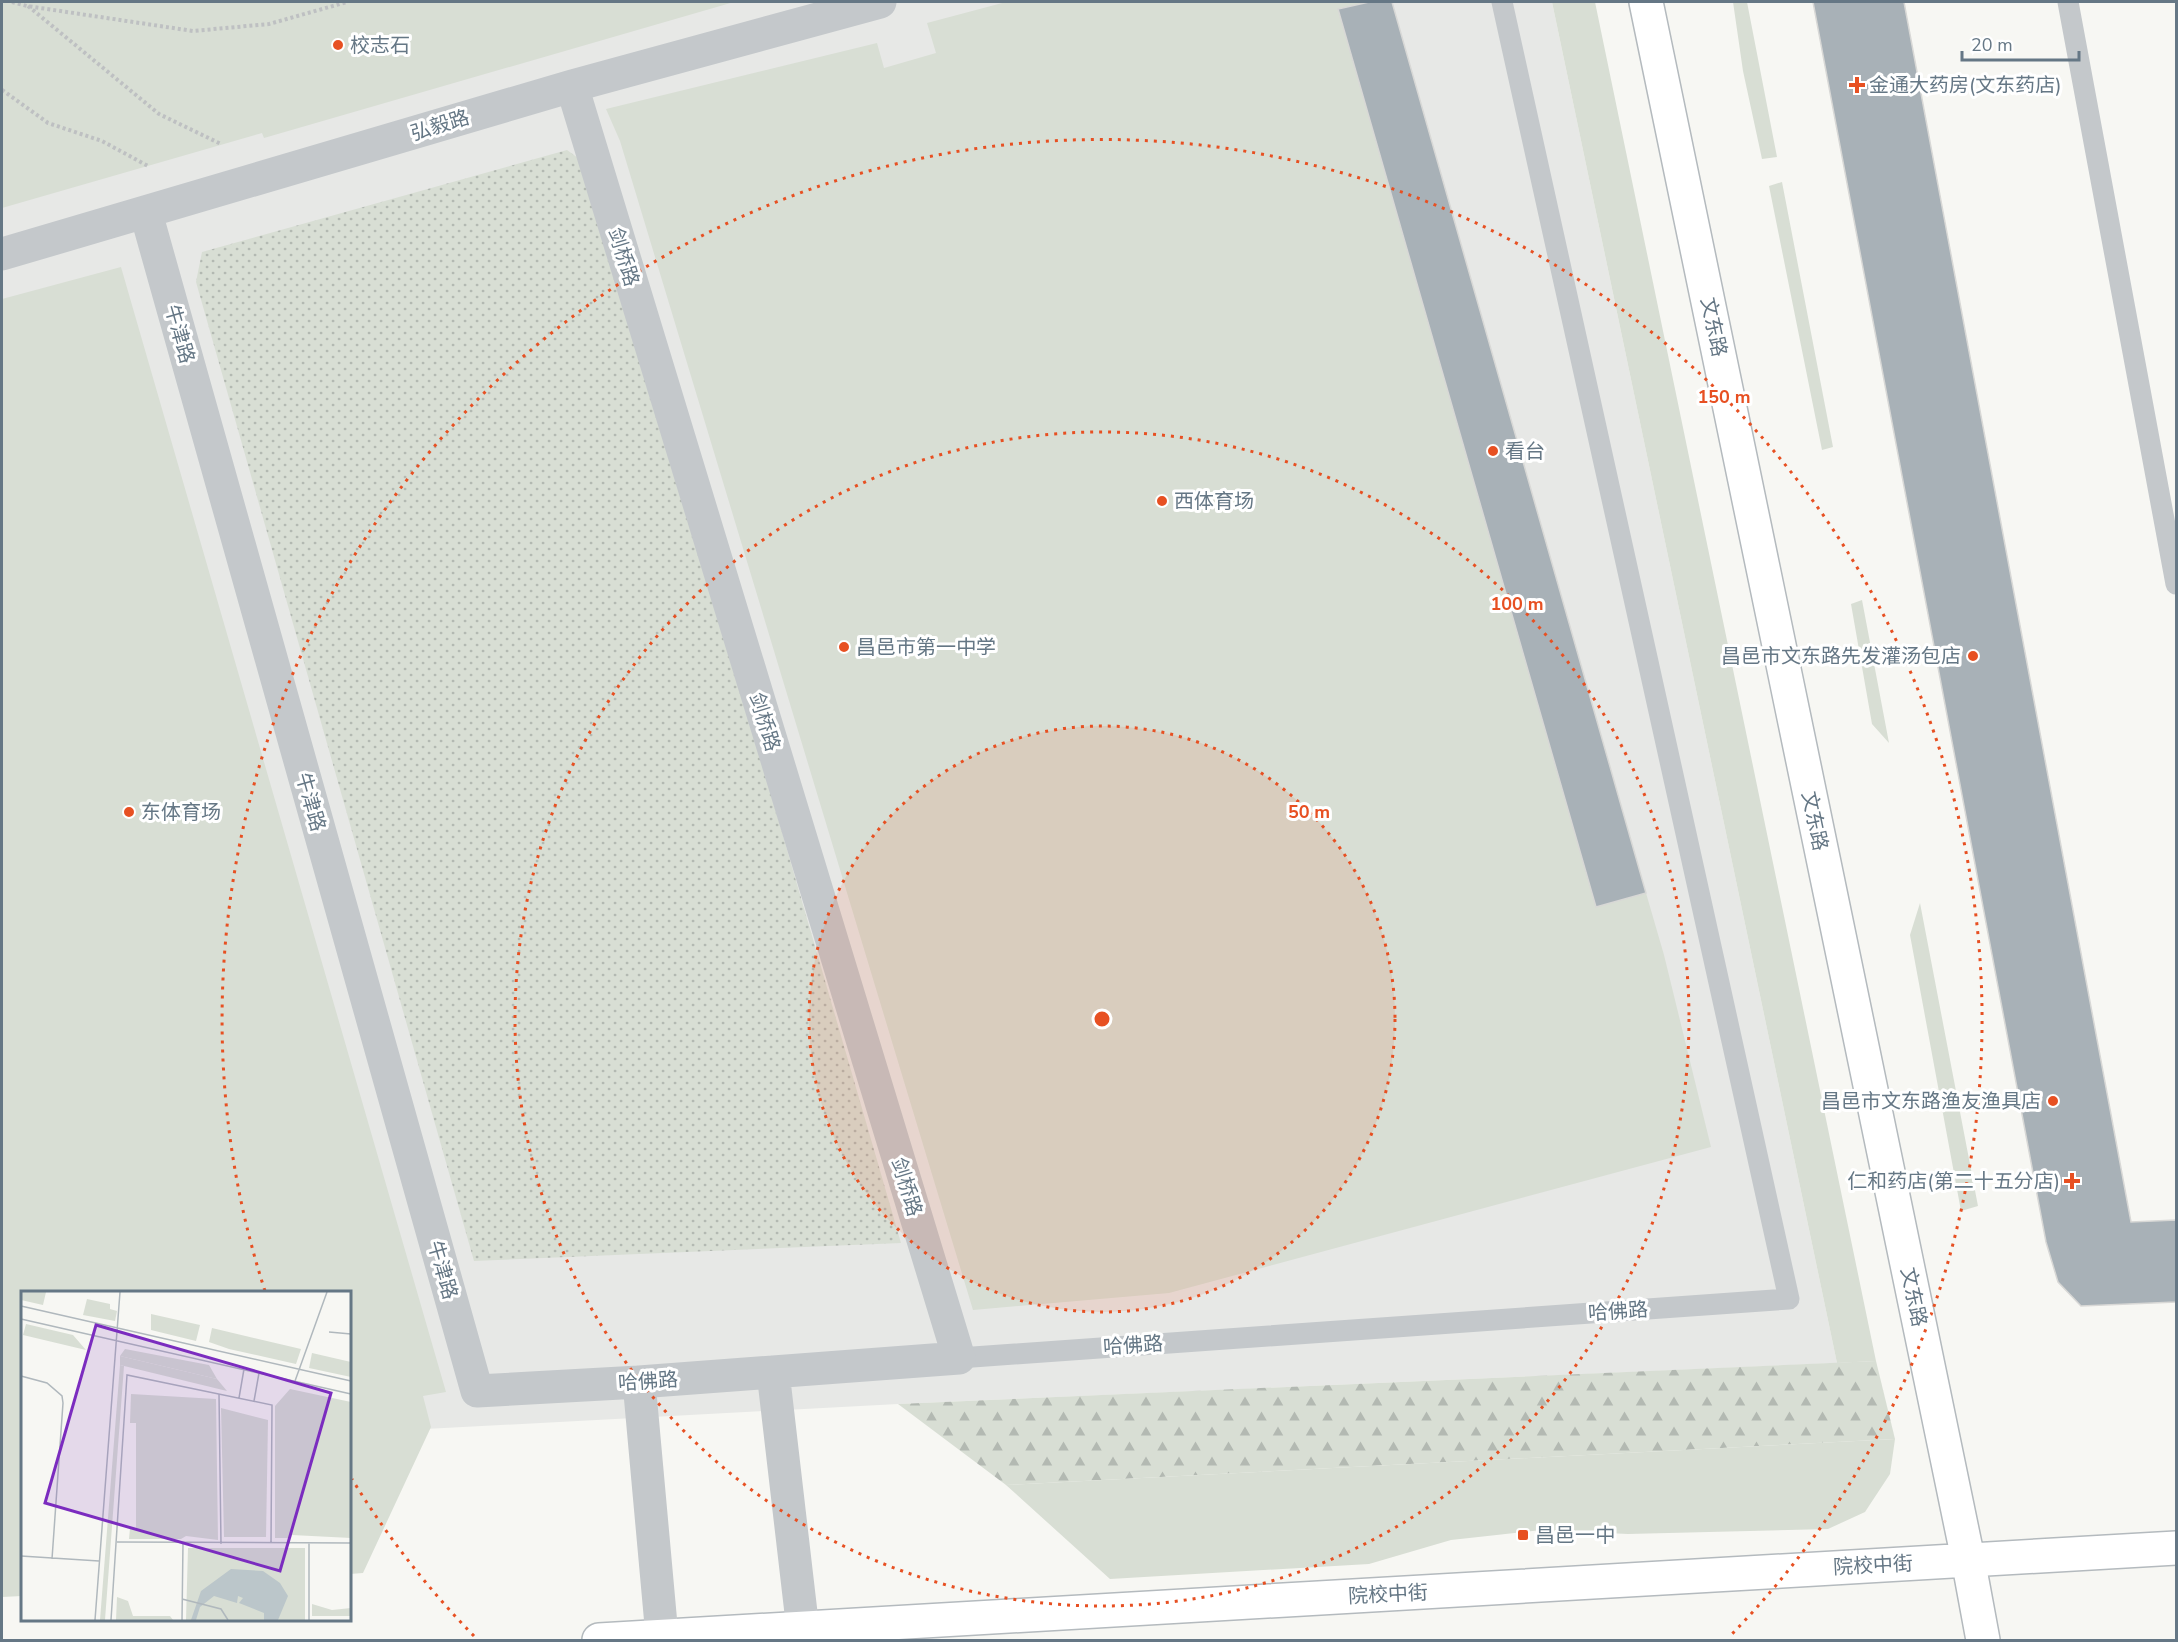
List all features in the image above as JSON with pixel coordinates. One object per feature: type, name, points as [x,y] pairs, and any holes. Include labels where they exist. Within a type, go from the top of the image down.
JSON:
[{"type":"street","name":"弘毅路","points":[[2,254],[572,86],[880,2]]},
{"type":"street","name":"文东路","points":[[1646,2],[1968,1559],[1983,1641]]},
{"type":"street","name":"剑桥路","points":[[572,86],[959,1358]]},
{"type":"street","name":"牛津路","points":[[146,213],[477,1391]]},
{"type":"street","name":"哈佛路","points":[[477,1391],[639,1382],[959,1358]]},
{"type":"street","points":[[773,1372],[803,1630]]},
{"type":"street","points":[[639,1382],[662,1636]]},
{"type":"street","name":"院校中街","points":[[599,1641],[2176,1548]]},
{"type":"lane","name":"哈佛路","points":[[959,1358],[1789,1299],[1502,2]]},
{"type":"lane","points":[[2068,2],[2176,584]]},
{"type":"path","points":[[12,2],[193,31],[269,24],[347,2]]},
{"type":"path","points":[[27,6],[159,114],[221,144]]},
{"type":"path","points":[[2,90],[48,123],[102,141],[148,165]]},
{"type":"shaded area","name":"昌邑市第一中学","points":[[2,2],[1552,2],[1837,1363],[898,1404],[351,1433],[351,1291],[21,1291],[2,1456]]},
{"type":"green space","points":[[2,2],[734,2],[264,138],[262,133],[2,208]]},
{"type":"green space","name":"西体育场","points":[[1006,2],[1369,2],[1338,10],[1596,906],[1646,893],[1664,955],[1711,1147],[1169,1293],[973,1310],[620,141],[606,109],[877,43],[884,68],[936,53],[927,23]]},
{"type":"green space","points":[[1552,2],[1595,2],[1876,1361],[1837,1363]]},
{"type":"green space","points":[[1733,2],[1747,2],[1777,157],[1762,159],[1743,71]]},
{"type":"green space","points":[[567,150],[589,166],[901,1243],[474,1261],[196,282],[202,252]]},
{"type":"green space","points":[[1782,182],[1833,447],[1822,450],[1769,186]]},
{"type":"green space","name":"东体育场","points":[[121,267],[446,1392],[423,1396],[431,1427],[363,1573],[351,1574],[351,1291],[21,1291],[21,1596],[2,1597],[2,299]]},
{"type":"green space","points":[[1862,600],[1889,743],[1872,724],[1851,604]]},
{"type":"green space","points":[[1920,903],[1978,1206],[1961,1211],[1910,935]]},
{"type":"green space","points":[[1876,1361],[1895,1439],[1006,1485],[898,1404]]},
{"type":"green space","points":[[1895,1439],[1890,1474],[1865,1512],[1828,1529],[1628,1534],[1541,1530],[1451,1540],[1369,1564],[1110,1579],[1006,1485]]},
{"type":"building","name":"看台","points":[[1369,2],[1392,2],[1646,893],[1596,907],[1338,9]]},
{"type":"building","points":[[1813,2],[1904,2],[2131,1222],[2176,1220],[2176,1302],[2081,1306],[2058,1282],[2046,1242]]},
{"type":"place","name":"校志石","points":[[338,45]]},
{"type":"place","name":"金通大药房(文东药店)","points":[[1857,85]]},
{"type":"place","name":"看台","points":[[1493,451]]},
{"type":"place","name":"西体育场","points":[[1162,501]]},
{"type":"place","name":"昌邑市第一中学","points":[[844,647]]},
{"type":"place","name":"昌邑市文东路先发灌汤包店","points":[[1973,656]]},
{"type":"place","name":"东体育场","points":[[129,812]]},
{"type":"place","name":"昌邑市文东路渔友渔具店","points":[[2053,1101]]},
{"type":"place","name":"仁和药店(第二十五分店)","points":[[2072,1181]]},
{"type":"place","name":"昌邑一中","points":[[1523,1535]]}]
